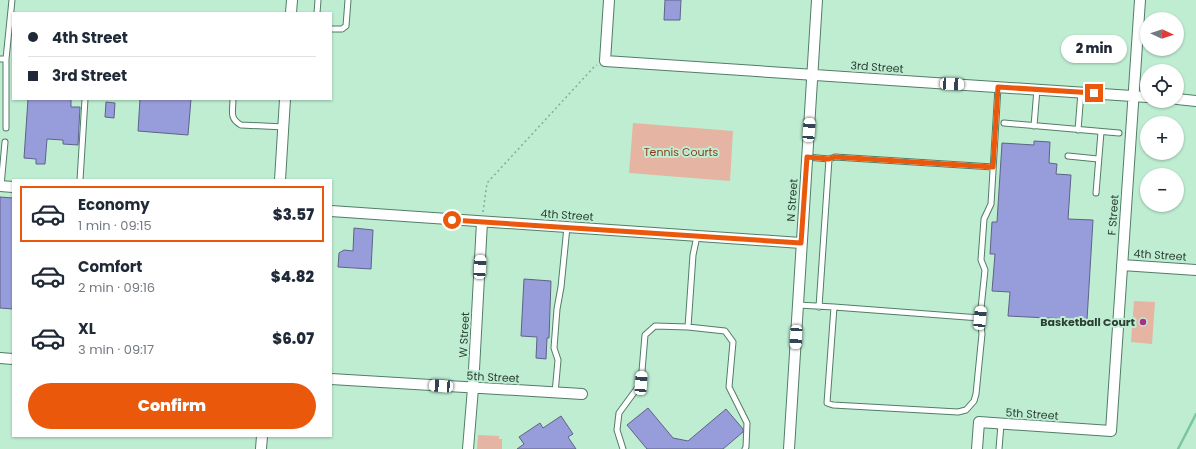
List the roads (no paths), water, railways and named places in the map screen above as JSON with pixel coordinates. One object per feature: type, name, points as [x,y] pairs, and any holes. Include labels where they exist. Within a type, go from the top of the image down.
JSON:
[{"type":"street","points":[[291,12],[292,0]]},
{"type":"street","name":"3rd Street","points":[[609,0],[605,61],[1140,96]]},
{"type":"street","name":"N Street","points":[[789,449],[801,243],[818,0]]},
{"type":"street","name":"F Street","points":[[1111,431],[1140,0]]},
{"type":"street","points":[[280,179],[285,100]]},
{"type":"street","points":[[1184,100],[1196,101]]},
{"type":"street","points":[[1,186],[12,187]]},
{"type":"street","name":"4th Street","points":[[332,211],[801,243]]},
{"type":"street","name":"W Street","points":[[468,449],[473,388],[482,222]]},
{"type":"street","name":"4th Street","points":[[1122,265],[1196,270]]},
{"type":"street","points":[[0,358],[12,359]]},
{"type":"street","name":"5th Street","points":[[332,379],[582,394]]},
{"type":"street","name":"5th Street","points":[[977,449],[978,422],[1111,431]]},
{"type":"street","points":[[261,449],[262,437]]},
{"type":"lane","points":[[6,128],[6,59],[12,0]]},
{"type":"lane","points":[[317,12],[318,0]]},
{"type":"lane","points":[[332,29],[342,30],[346,26],[348,0]]},
{"type":"lane","points":[[0,59],[6,59]]},
{"type":"lane","points":[[834,307],[827,403],[833,405],[958,412],[966,410],[974,401],[982,334],[980,318],[985,270],[981,260],[984,219],[991,204],[998,87]]},
{"type":"lane","points":[[1034,126],[1037,89]]},
{"type":"lane","points":[[1078,130],[1081,92]]},
{"type":"lane","points":[[80,179],[85,100]]},
{"type":"lane","points":[[233,100],[232,117],[241,125],[284,127]]},
{"type":"lane","points":[[1004,123],[1119,133]]},
{"type":"lane","points":[[1096,193],[1101,132]]},
{"type":"lane","points":[[1,186],[5,142]]},
{"type":"lane","points":[[1068,156],[1098,158]]},
{"type":"lane","points":[[807,157],[829,159],[835,157],[993,167]]},
{"type":"lane","points":[[819,306],[829,159]]},
{"type":"lane","points":[[555,393],[558,360],[554,348],[556,317],[567,227]]},
{"type":"lane","points":[[688,327],[693,255],[697,236]]},
{"type":"lane","points":[[798,305],[980,318]]},
{"type":"lane","points":[[624,449],[617,430],[619,413],[641,383],[645,334],[655,326],[688,327],[725,331],[733,342],[729,387],[747,423],[745,449]]},
{"type":"lane","points":[[999,449],[1001,424]]},
{"type":"waterway","points":[[1178,449],[1196,414]]},
{"type":"place","name":"Basketball Court","points":[[1143,322]]},
{"type":"park label","name":"Tennis Courts","points":[[681,152]]}]
